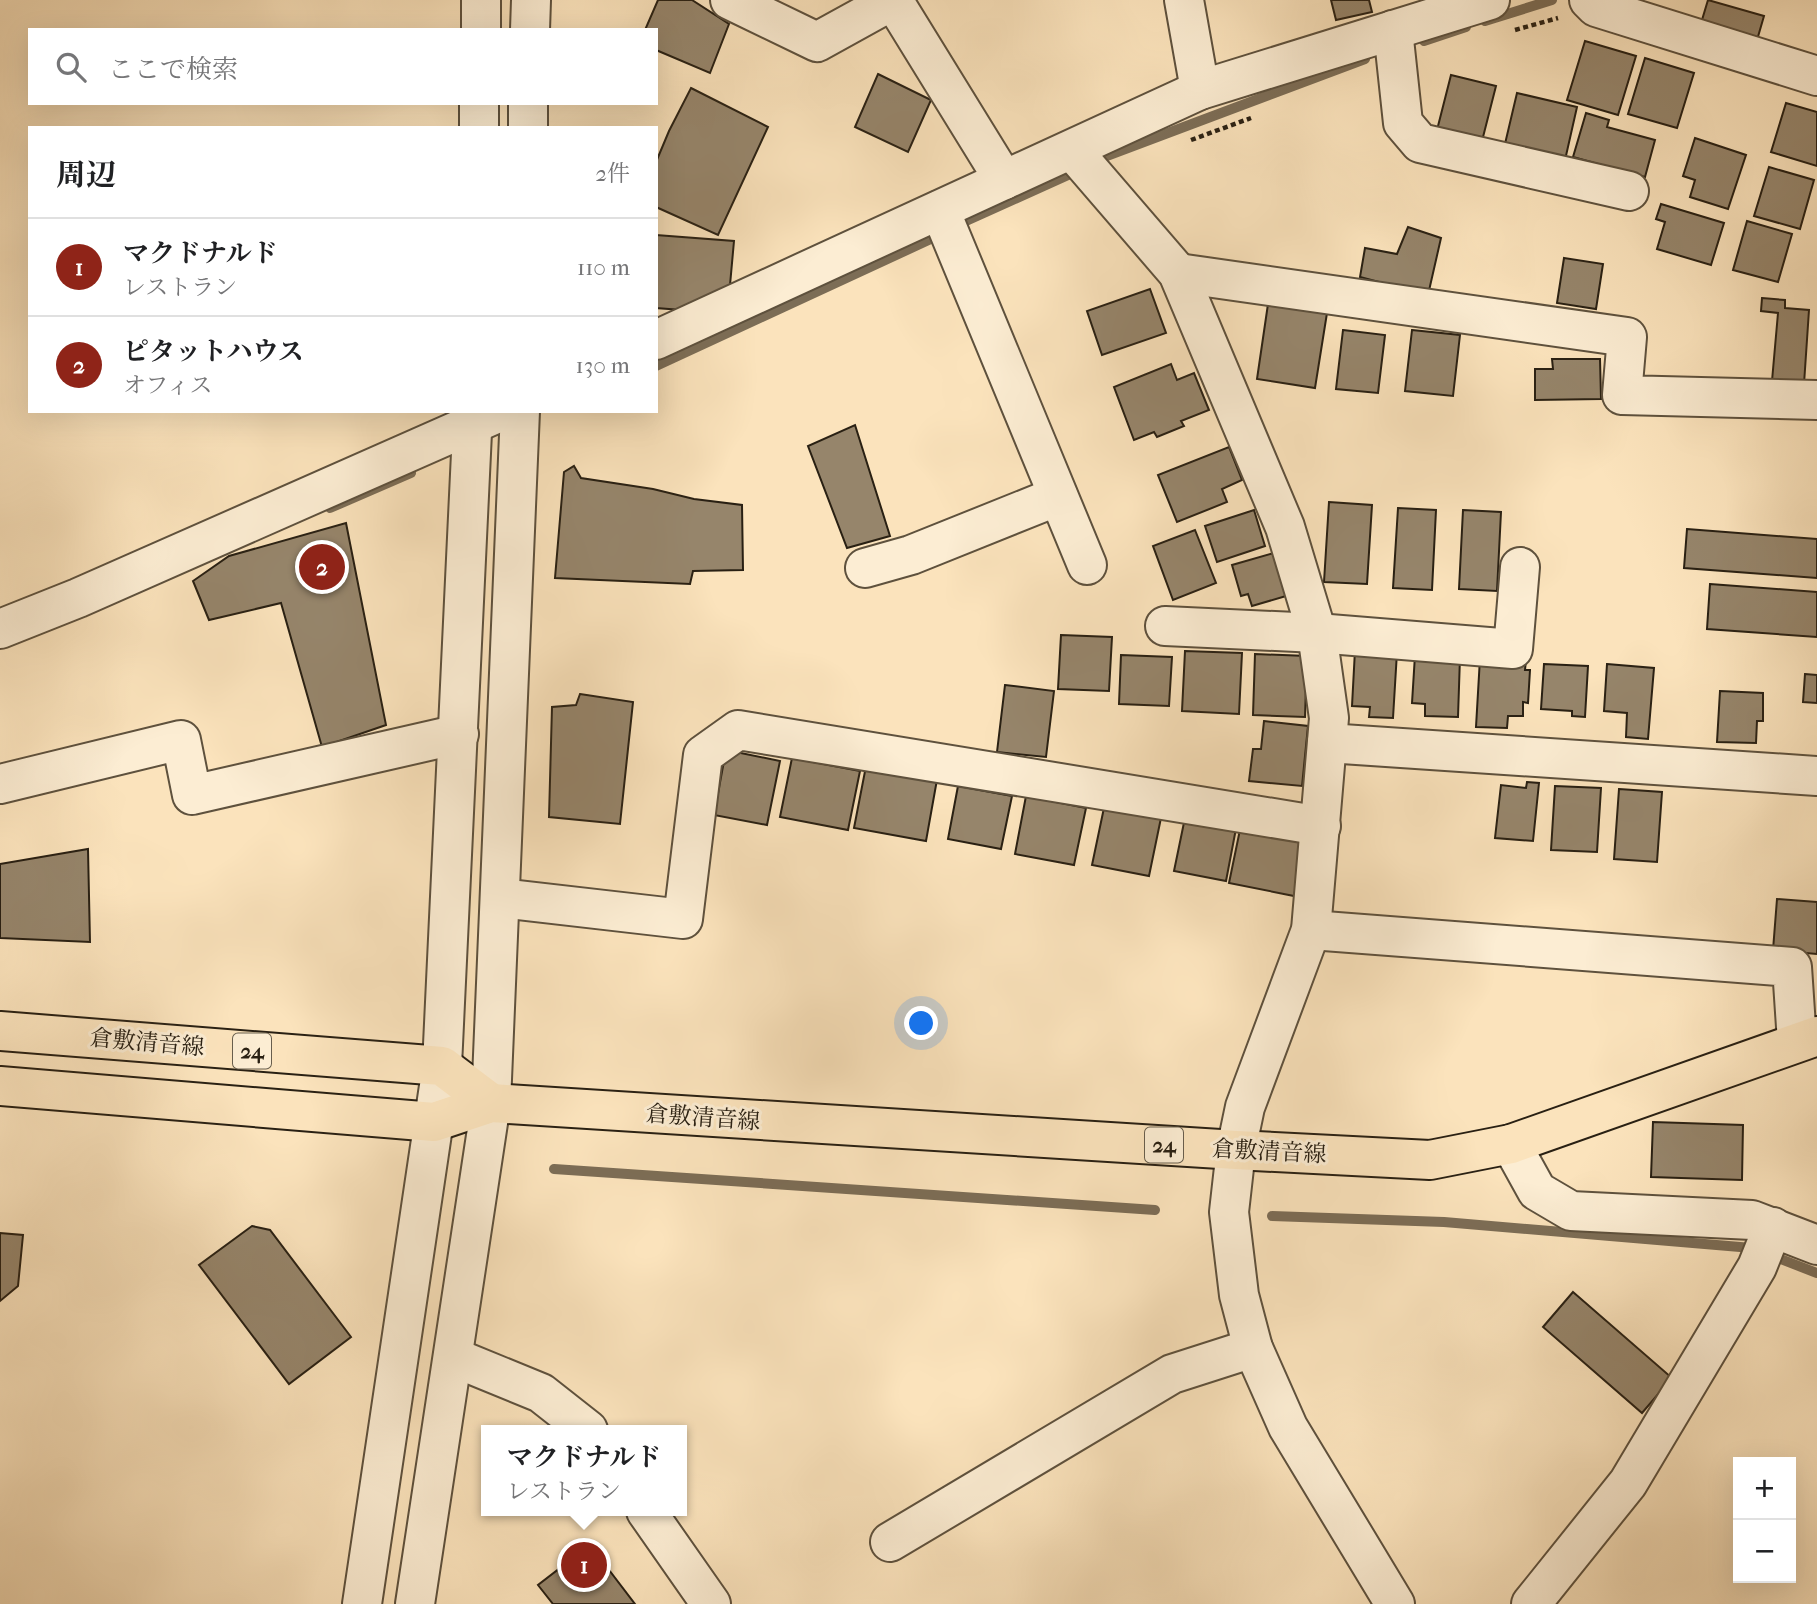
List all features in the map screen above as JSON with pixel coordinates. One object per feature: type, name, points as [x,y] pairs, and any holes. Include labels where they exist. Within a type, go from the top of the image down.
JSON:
[{"type":"main road","name":"倉敷清音線","points":[[0,1031],[442,1066]]},
{"type":"main road","name":"倉敷清音線","points":[[0,1086],[434,1122],[491,1103],[1430,1160],[1511,1144],[1807,1039]]},
{"type":"main road","points":[[442,1066],[491,1103]]},
{"type":"street","points":[[481,0],[481,28]]},
{"type":"street","points":[[530,28],[531,0]]},
{"type":"street","points":[[730,0],[817,42],[893,0],[1004,180]]},
{"type":"street","points":[[1184,0],[1200,90]]},
{"type":"street","points":[[1592,4],[1817,76]]},
{"type":"street","points":[[658,339],[1200,90],[1400,19],[1497,17]]},
{"type":"street","points":[[1400,19],[1403,123],[1420,143],[1629,191]]},
{"type":"street","points":[[479,105],[479,126]]},
{"type":"street","points":[[528,105],[528,126]]},
{"type":"street","points":[[1072,150],[1178,273],[1284,527],[1318,633],[1329,718],[1311,930],[1245,1107],[1236,1150],[1229,1212],[1239,1295],[1253,1348],[1288,1427],[1395,1604]]},
{"type":"street","points":[[940,210],[1087,565]]},
{"type":"street","points":[[1178,273],[1627,337],[1622,395],[1817,400]]},
{"type":"street","points":[[415,1604],[491,1103],[520,413]]},
{"type":"street","points":[[0,629],[78,598],[482,416],[458,734],[442,1066],[362,1604]]},
{"type":"street","points":[[865,568],[911,555],[1058,496]]},
{"type":"street","points":[[1165,626],[1318,633],[1513,649],[1520,567]]},
{"type":"street","points":[[500,898],[683,919],[702,755],[738,730],[1321,826]]},
{"type":"street","points":[[0,784],[181,740],[192,795],[458,734]]},
{"type":"street","points":[[1327,743],[1817,776]]},
{"type":"street","points":[[1311,930],[1792,967],[1807,1039]]},
{"type":"street","points":[[1511,1144],[1537,1191],[1571,1211],[1752,1220],[1766,1244]]},
{"type":"street","points":[[1766,1244],[1817,1245]]},
{"type":"street","points":[[1531,1604],[1628,1483],[1766,1244]]},
{"type":"street","points":[[890,1542],[1172,1374],[1253,1348]]},
{"type":"street","points":[[453,1357],[541,1393],[583,1425]]},
{"type":"street","points":[[649,1516],[711,1604]]},
{"type":"path","points":[[1497,17],[1592,4]]},
{"type":"path","points":[[1183,144],[1258,115]]},
{"type":"building","points":[[658,0],[692,0],[729,24],[710,73],[658,51],[658,28],[646,28]]},
{"type":"building","points":[[1331,0],[1369,0],[1372,12],[1336,20]]},
{"type":"building","points":[[1708,0],[1764,16],[1757,40],[1699,30]]},
{"type":"building","points":[[1585,41],[1636,56],[1618,115],[1567,100]]},
{"type":"building","points":[[1645,58],[1694,73],[1677,128],[1628,114]]},
{"type":"building","points":[[878,74],[931,100],[908,152],[855,127]]},
{"type":"building","points":[[1451,75],[1496,86],[1482,141],[1437,130]]},
{"type":"building","points":[[691,88],[768,127],[718,235],[658,208],[658,157]]},
{"type":"building","points":[[1517,93],[1577,107],[1563,169],[1504,148]]},
{"type":"building","points":[[1786,103],[1817,112],[1817,166],[1771,152]]},
{"type":"building","points":[[1586,113],[1609,120],[1607,127],[1655,140],[1645,177],[1573,157]]},
{"type":"building","points":[[1695,138],[1746,155],[1728,209],[1690,197],[1695,180],[1683,176]]},
{"type":"building","points":[[1769,167],[1814,180],[1800,229],[1754,216]]},
{"type":"building","points":[[1661,204],[1724,223],[1711,265],[1657,249],[1665,222],[1656,219]]},
{"type":"building","points":[[1747,221],[1792,234],[1778,282],[1733,270]]},
{"type":"building","points":[[1408,227],[1441,238],[1428,295],[1360,277],[1365,248],[1397,254]]},
{"type":"building","points":[[658,235],[734,241],[729,296],[695,311],[658,308]]},
{"type":"building","points":[[1564,258],[1603,264],[1596,309],[1557,303]]},
{"type":"building","points":[[1150,289],[1166,333],[1102,355],[1087,311]]},
{"type":"building","points":[[1762,298],[1785,300],[1785,308],[1809,310],[1804,384],[1772,381],[1778,313],[1761,311]]},
{"type":"building","points":[[1268,304],[1327,313],[1315,388],[1257,379]]},
{"type":"building","points":[[1343,330],[1385,335],[1378,393],[1336,389]]},
{"type":"building","points":[[1412,330],[1460,335],[1453,396],[1405,391]]},
{"type":"building","points":[[1552,359],[1600,359],[1601,399],[1535,400],[1535,369],[1553,369]]},
{"type":"building","points":[[1171,364],[1177,380],[1194,373],[1209,410],[1181,421],[1184,426],[1157,437],[1154,432],[1134,440],[1114,387]]},
{"type":"building","points":[[855,425],[890,536],[847,548],[808,446]]},
{"type":"building","points":[[1229,447],[1242,480],[1222,489],[1227,502],[1177,522],[1158,475]]},
{"type":"building","points":[[574,466],[581,478],[742,505],[743,570],[693,571],[690,584],[555,578],[564,472]]},
{"type":"building","points":[[1329,502],[1372,505],[1367,584],[1324,582]]},
{"type":"building","points":[[1398,508],[1436,510],[1432,590],[1393,588]]},
{"type":"building","points":[[1254,510],[1265,546],[1217,562],[1205,526]]},
{"type":"building","points":[[1463,510],[1501,512],[1497,591],[1459,589]]},
{"type":"building","points":[[346,523],[386,725],[322,747],[281,603],[209,620],[193,581],[229,556]]},
{"type":"building","points":[[1687,529],[1817,539],[1817,578],[1684,568]]},
{"type":"building","points":[[1195,530],[1216,583],[1173,600],[1153,546]]},
{"type":"building","points":[[1274,553],[1286,596],[1252,606],[1248,594],[1241,596],[1232,565]]},
{"type":"building","points":[[1710,584],[1817,592],[1817,637],[1707,629]]},
{"type":"building","points":[[1061,635],[1112,637],[1109,691],[1058,689]]},
{"type":"building","points":[[1355,650],[1397,652],[1393,718],[1369,717],[1370,707],[1352,706]]},
{"type":"building","points":[[1185,651],[1242,653],[1239,714],[1182,711]]},
{"type":"building","points":[[1255,654],[1307,656],[1305,717],[1253,715]]},
{"type":"building","points":[[1121,655],[1172,657],[1169,706],[1119,704]]},
{"type":"building","points":[[1415,655],[1460,657],[1458,717],[1425,716],[1425,704],[1412,703]]},
{"type":"building","points":[[1480,658],[1526,660],[1525,670],[1530,670],[1528,703],[1523,702],[1523,716],[1508,716],[1507,728],[1476,727]]},
{"type":"building","points":[[1544,664],[1588,666],[1585,717],[1572,716],[1572,711],[1541,709]]},
{"type":"building","points":[[1607,664],[1654,668],[1648,739],[1626,737],[1627,713],[1604,711]]},
{"type":"building","points":[[1805,674],[1817,675],[1817,703],[1803,702]]},
{"type":"building","points":[[1005,685],[1054,691],[1046,757],[997,752]]},
{"type":"building","points":[[1720,691],[1763,693],[1763,721],[1757,721],[1756,743],[1717,742]]},
{"type":"building","points":[[580,694],[633,702],[620,824],[549,817],[552,707],[576,705]]},
{"type":"building","points":[[1264,721],[1308,726],[1302,786],[1249,781],[1253,749],[1261,749]]},
{"type":"building","points":[[726,750],[780,761],[767,825],[714,815]]},
{"type":"building","points":[[792,758],[860,771],[848,830],[780,817]]},
{"type":"building","points":[[867,761],[938,774],[926,841],[854,828]]},
{"type":"building","points":[[1527,782],[1539,783],[1533,841],[1495,838],[1501,785],[1526,788]]},
{"type":"building","points":[[958,786],[1012,796],[1001,849],[948,839]]},
{"type":"building","points":[[1555,786],[1601,788],[1597,852],[1551,850]]},
{"type":"building","points":[[1619,789],[1662,792],[1657,862],[1614,859]]},
{"type":"building","points":[[1026,796],[1086,808],[1074,865],[1015,854]]},
{"type":"building","points":[[1105,803],[1162,813],[1149,876],[1092,865]]},
{"type":"building","points":[[1187,808],[1238,818],[1226,881],[1174,871]]},
{"type":"building","points":[[1242,820],[1307,833],[1294,896],[1229,883]]},
{"type":"building","points":[[88,849],[90,942],[0,938],[0,864]]},
{"type":"building","points":[[1777,899],[1817,902],[1817,954],[1773,950]]},
{"type":"building","points":[[1653,1122],[1743,1125],[1742,1180],[1651,1177]]},
{"type":"building","points":[[252,1226],[270,1230],[351,1337],[289,1384],[199,1265]]},
{"type":"building","points":[[0,1233],[23,1235],[18,1286],[0,1301]]},
{"type":"building","points":[[1573,1292],[1672,1378],[1642,1413],[1543,1327]]},
{"type":"building","points":[[590,1545],[635,1604],[553,1604],[538,1585]]},
{"type":"waterway","points":[[1485,21],[1552,0]]},
{"type":"waterway","points":[[1424,41],[1466,27]]},
{"type":"waterway","points":[[1104,157],[1365,59]]},
{"type":"waterway","points":[[966,221],[1077,171]]},
{"type":"waterway","points":[[658,365],[935,237]]},
{"type":"waterway","points":[[330,508],[411,473]]},
{"type":"waterway","points":[[554,1169],[1155,1210]]},
{"type":"waterway","points":[[1272,1216],[1444,1222],[1752,1248],[1817,1273]]},
{"type":"place","name":"ピタットハウス","points":[[322,567]]},
{"type":"place","name":"マクドナルド","points":[[584,1565]]}]
